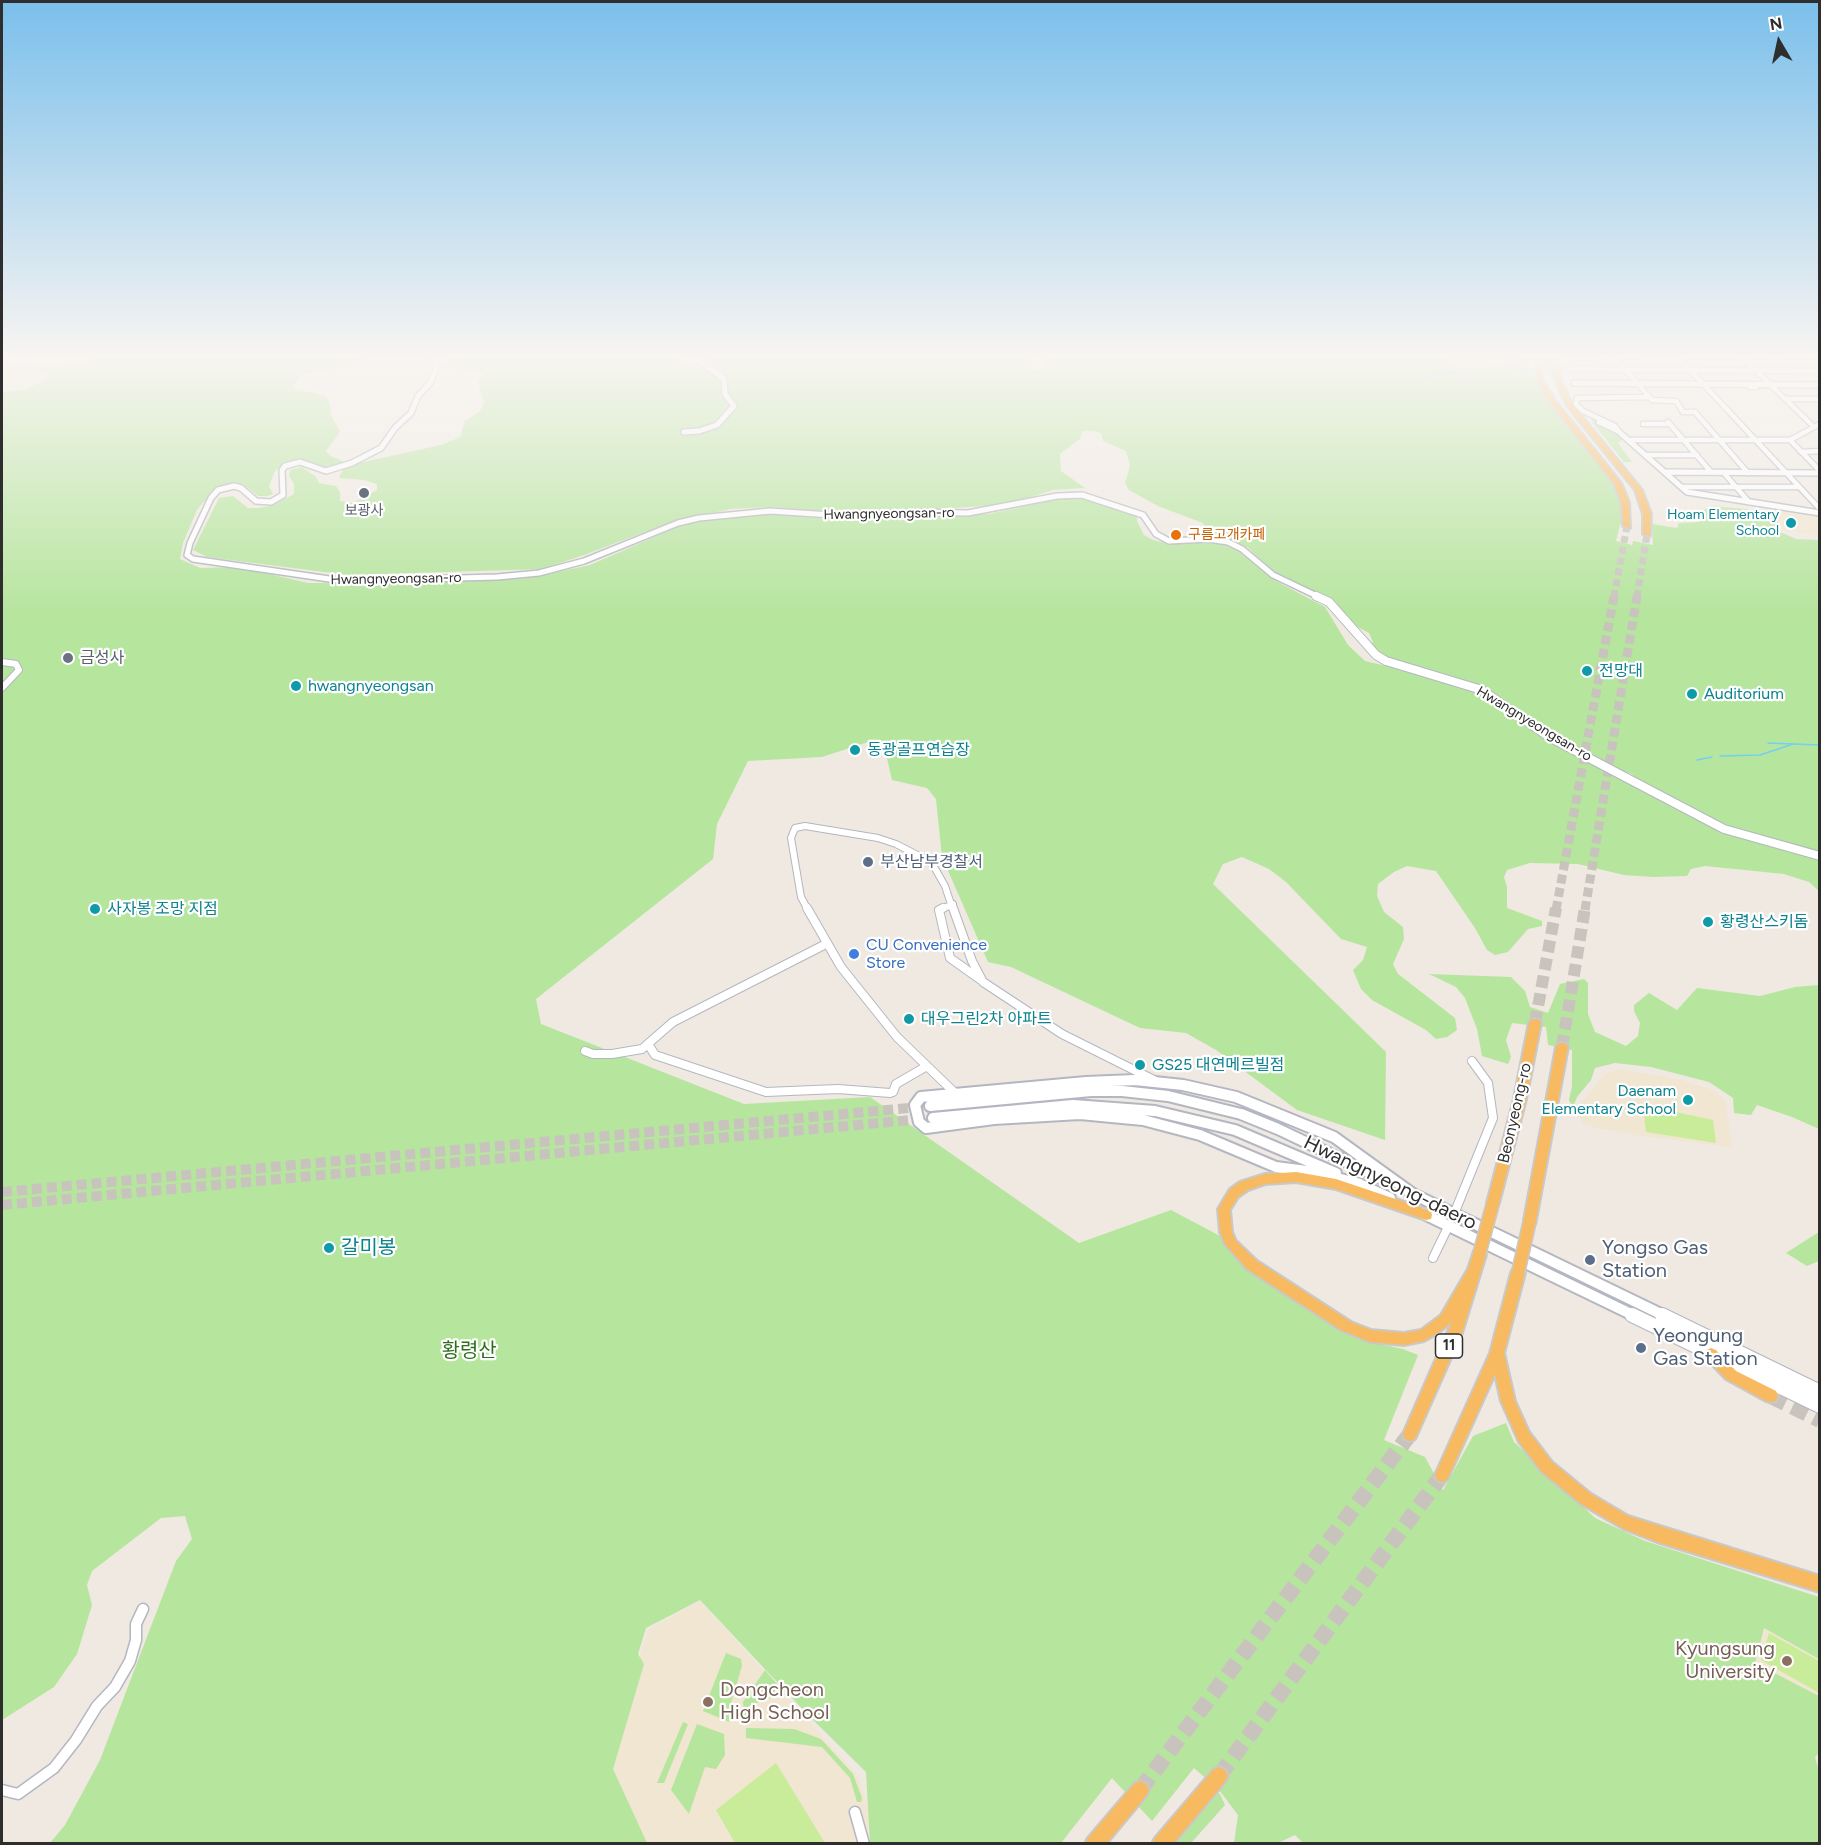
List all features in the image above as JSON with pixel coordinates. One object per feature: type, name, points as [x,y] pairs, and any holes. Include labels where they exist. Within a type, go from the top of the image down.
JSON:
[{"type":"highway","points":[[1584,442],[1617,483],[1627,508],[1627,526]]},
{"type":"highway","points":[[1599,442],[1638,490],[1647,514],[1647,534]]},
{"type":"highway","name":"Beonyeong-ro","points":[[1474,1271],[1520,1099],[1535,1023]]},
{"type":"highway","name":"Beonyeong-ro","points":[[1497,1353],[1530,1220],[1562,1047]]},
{"type":"highway","points":[[1426,1215],[1336,1184],[1296,1177],[1265,1179],[1244,1186],[1234,1193],[1224,1209],[1226,1232],[1231,1244],[1252,1265],[1359,1332],[1382,1339],[1404,1339],[1424,1335],[1446,1319],[1474,1271]]},
{"type":"highway","name":"11","points":[[1410,1434],[1455,1333],[1474,1271]]},
{"type":"highway","points":[[1497,1353],[1502,1384],[1515,1420],[1535,1453],[1547,1467],[1586,1499],[1624,1522],[1734,1558],[1820,1582]]},
{"type":"highway","points":[[1442,1475],[1497,1353]]},
{"type":"highway","points":[[1711,1354],[1731,1375],[1771,1396]]},
{"type":"highway","points":[[1161,1844],[1219,1776]]},
{"type":"highway","points":[[1094,1844],[1140,1790]]},
{"type":"main road","points":[[1360,1184],[1321,1174],[1276,1167],[1200,1135],[1117,1116],[1080,1113],[926,1128],[921,1126],[916,1113],[917,1100],[921,1097],[955,1092],[1102,1081],[1156,1081],[1209,1089],[1236,1097],[1334,1137],[1413,1194]]},
{"type":"main road","name":"Hwangnyeong-daero","points":[[930,1106],[1081,1091],[1150,1093],[1216,1106],[1241,1114],[1320,1148],[1413,1194],[1451,1220],[1711,1354],[1820,1406]]},
{"type":"main road","name":"Hwangnyeong-daero","points":[[933,1118],[1072,1104],[1126,1107],[1201,1120],[1234,1130],[1426,1215],[1451,1220],[1820,1392]]},
{"type":"main road","points":[[1320,1148],[1336,1148],[1338,1145],[1334,1137]]},
{"type":"main road","points":[[1276,1167],[1285,1164],[1288,1158],[1282,1150]]},
{"type":"street","name":"Hwangnyeongsan-ro","points":[[385,442],[381,448],[352,463],[326,471],[300,462],[285,466],[282,470],[283,495],[271,502],[256,501],[241,488],[234,486],[218,490],[211,498],[190,543],[187,555],[193,559],[343,581],[497,577],[539,573],[584,561],[678,523],[699,518],[770,510],[847,516],[915,512],[969,513],[1057,496],[1082,495],[1143,515],[1161,538],[1169,541],[1208,539],[1228,542],[1242,549],[1273,575],[1329,602],[1376,655],[1386,661],[1482,690],[1511,708],[1549,737],[1724,829],[1820,856]]},
{"type":"street","points":[[1631,442],[1684,489],[1749,502],[1820,511]]},
{"type":"street","points":[[1685,442],[1712,472]]},
{"type":"street","points":[[1721,442],[1748,472]]},
{"type":"street","points":[[1756,442],[1820,511]]},
{"type":"street","points":[[1792,442],[1820,472]]},
{"type":"street","points":[[1801,452],[1820,451]]},
{"type":"street","points":[[1646,455],[1696,455]]},
{"type":"street","points":[[1667,472],[1820,472]]},
{"type":"street","points":[[1723,472],[1749,502]]},
{"type":"street","points":[[1684,489],[1799,487]]},
{"type":"street","points":[[1807,496],[1820,496]]},
{"type":"street","points":[[2,662],[16,664],[19,670],[2,688]]},
{"type":"street","points":[[955,1092],[897,1037],[841,968],[826,944],[806,909],[799,889],[790,838],[793,829],[799,826],[878,838],[896,844],[933,865],[940,874],[953,904],[972,961],[983,982]]},
{"type":"street","points":[[953,904],[939,910],[950,958],[1062,1034],[1156,1081]]},
{"type":"street","points":[[585,1051],[608,1054],[633,1052],[648,1044],[673,1022],[826,944]]},
{"type":"street","points":[[648,1044],[655,1055],[766,1092],[838,1089],[890,1093],[893,1092],[896,1084],[927,1066]]},
{"type":"street","points":[[1433,1258],[1493,1118],[1488,1083],[1473,1061]]},
{"type":"street","points":[[2,1790],[18,1794],[54,1768],[76,1740],[97,1706],[115,1687],[130,1661],[136,1641],[136,1624],[144,1609]]},
{"type":"street","points":[[855,1812],[864,1844]]},
{"type":"shaded area","points":[[1783,508],[1819,514],[1819,536],[1782,530],[1776,517],[1776,509]]},
{"type":"shaded area","points":[[1619,1069],[1682,1080],[1712,1090],[1725,1100],[1732,1147],[1634,1135],[1583,1123],[1575,1110],[1605,1074]]},
{"type":"shaded area","name":"Dongcheon High School","points":[[700,1601],[858,1776],[878,1843],[640,1843],[603,1775],[648,1630]]},
{"type":"shaded area","name":"Kyungsung University","points":[[1764,1627],[1819,1659],[1819,1696],[1755,1664]]},
{"type":"green space","name":"황령산","points":[[2,442],[333,442],[326,451],[344,462],[343,464],[329,468],[312,463],[288,461],[275,471],[269,486],[273,494],[268,496],[258,496],[244,485],[234,483],[217,486],[197,510],[183,543],[180,559],[200,568],[239,567],[308,583],[529,578],[590,565],[689,522],[766,513],[836,520],[902,515],[989,514],[1067,497],[1091,499],[1137,515],[1137,521],[1144,535],[1153,540],[1167,543],[1220,542],[1244,554],[1276,581],[1325,607],[1348,645],[1365,661],[1420,674],[1485,696],[1632,784],[1706,824],[1819,860],[1819,891],[1809,882],[1784,874],[1705,866],[1691,869],[1687,876],[1653,877],[1624,875],[1578,864],[1530,863],[1507,870],[1504,877],[1507,887],[1507,908],[1542,921],[1542,926],[1528,929],[1508,952],[1495,955],[1487,950],[1475,928],[1436,871],[1407,866],[1394,872],[1378,884],[1377,896],[1384,912],[1403,927],[1404,939],[1393,964],[1398,974],[1455,1018],[1457,1030],[1447,1037],[1436,1039],[1426,1030],[1372,1000],[1361,989],[1353,970],[1363,960],[1367,947],[1341,939],[1286,882],[1269,869],[1242,857],[1223,864],[1213,884],[1386,1052],[1385,1140],[1297,1110],[1216,1050],[1186,1033],[1140,1028],[1011,967],[988,962],[942,857],[936,799],[927,788],[892,780],[884,745],[874,740],[822,757],[748,761],[717,824],[713,859],[536,999],[541,1024],[744,1104],[870,1097],[1079,1243],[1171,1210],[1222,1237],[1233,1254],[1247,1268],[1339,1327],[1375,1343],[1418,1355],[1384,1440],[1425,1457],[1443,1490],[1473,1436],[1506,1423],[1514,1442],[1595,1518],[1645,1541],[1819,1597],[1819,1659],[1764,1628],[1755,1663],[1819,1696],[1819,1753],[1815,1757],[1820,1774],[1819,1843],[1304,1844],[1295,1835],[1278,1843],[1234,1843],[1238,1815],[1220,1791],[1194,1768],[1152,1821],[1112,1778],[1061,1843],[870,1843],[866,1772],[809,1716],[700,1600],[646,1628],[638,1654],[644,1664],[613,1769],[647,1843],[50,1843],[65,1825],[100,1760],[176,1561],[192,1539],[185,1516],[161,1518],[92,1571],[87,1585],[92,1605],[77,1654],[54,1687],[2,1720]]},
{"type":"green space","points":[[448,442],[1076,442],[1060,454],[1061,471],[1085,488],[1053,490],[1005,505],[854,513],[771,507],[731,509],[671,522],[542,569],[348,575],[207,557],[193,550],[219,498],[233,496],[248,508],[274,505],[294,494],[294,484],[289,476],[290,470],[302,467],[316,477],[319,483],[336,486],[340,492],[340,501],[353,503],[377,490],[377,484],[364,480],[339,478],[343,470],[359,463]]},
{"type":"green space","points":[[1106,442],[1582,442],[1611,477],[1621,498],[1624,521],[1621,521],[1616,541],[1632,545],[1633,541],[1653,545],[1652,524],[1677,528],[1679,523],[1699,522],[1699,512],[1713,506],[1775,512],[1780,532],[1796,539],[1819,540],[1819,855],[1726,828],[1638,782],[1632,774],[1606,765],[1555,738],[1484,690],[1389,660],[1376,652],[1371,644],[1373,642],[1369,633],[1356,626],[1332,603],[1276,575],[1248,548],[1230,540],[1206,537],[1203,523],[1158,506],[1129,490],[1125,483],[1130,466],[1126,451]]},
{"type":"green space","points":[[1608,442],[1619,442],[1632,462],[1624,462]]},
{"type":"green space","points":[[1429,974],[1511,977],[1525,991],[1530,1007],[1548,1013],[1560,984],[1584,979],[1588,983],[1588,1014],[1595,1032],[1626,1046],[1638,1036],[1640,1023],[1634,1011],[1634,1005],[1649,993],[1677,1010],[1697,988],[1760,996],[1795,987],[1819,985],[1819,1129],[1757,1105],[1751,1115],[1734,1113],[1733,1098],[1709,1082],[1651,1067],[1615,1063],[1595,1068],[1591,1080],[1577,1097],[1573,1107],[1569,1100],[1572,1086],[1572,1050],[1548,1045],[1546,1027],[1512,1023],[1506,1040],[1511,1057],[1508,1064],[1482,1056],[1477,1029],[1465,998],[1456,987]]},
{"type":"green space","points":[[1643,1105],[1713,1120],[1716,1143],[1646,1132]]},
{"type":"green space","points":[[1819,1232],[1819,1261],[1807,1266],[1786,1253]]},
{"type":"green space","name":"Kyungsung University","points":[[1769,1633],[1819,1661],[1819,1693],[1761,1660]]},
{"type":"green space","points":[[726,1653],[741,1659],[742,1666],[731,1703],[729,1722],[703,1711]]},
{"type":"green space","points":[[765,1670],[784,1692],[749,1706],[750,1725],[745,1723],[743,1702]]},
{"type":"green space","points":[[683,1722],[688,1724],[664,1783],[657,1783]]},
{"type":"green space","points":[[697,1724],[724,1734],[725,1755],[716,1769],[705,1767],[689,1814],[671,1790]]},
{"type":"green space","points":[[746,1728],[794,1729],[821,1739],[853,1774],[862,1798],[861,1802],[857,1802],[850,1778],[822,1747],[746,1738]]},
{"type":"green space","points":[[776,1763],[825,1843],[735,1843],[716,1810]]},
{"type":"green space","points":[[1214,1791],[1220,1794],[1225,1805],[1191,1843],[1170,1844]]},
{"type":"waterway","points":[[1768,743],[1820,745]]},
{"type":"waterway","points":[[1720,756],[1760,755],[1793,744]]},
{"type":"waterway","points":[[1697,760],[1712,757]]},
{"type":"tunnel","points":[[1614,597],[1627,526]]},
{"type":"tunnel","points":[[1637,597],[1647,534]]},
{"type":"tunnel","points":[[1556,910],[1614,596]]},
{"type":"tunnel","points":[[1585,910],[1637,596]]},
{"type":"tunnel","points":[[1535,1023],[1556,908]]},
{"type":"tunnel","points":[[1562,1047],[1585,908]]},
{"type":"tunnel","points":[[2,1192],[930,1106]]},
{"type":"tunnel","points":[[2,1205],[933,1118]]},
{"type":"tunnel","points":[[1771,1396],[1820,1420]]},
{"type":"tunnel","points":[[1140,1790],[1410,1434]]},
{"type":"tunnel","points":[[1219,1776],[1442,1475]]},
{"type":"place","name":"보광사","points":[[364,493]]},
{"type":"place","name":"Hoam Elementary School","points":[[1791,523]]},
{"type":"place","name":"구름고개카페","points":[[1176,535]]},
{"type":"place","name":"금성사","points":[[68,658]]},
{"type":"place","name":"전망대","points":[[1587,671]]},
{"type":"place","name":"hwangnyeongsan","points":[[296,686]]},
{"type":"place","name":"Auditorium","points":[[1692,694]]},
{"type":"place","name":"동광골프연습장","points":[[855,750]]},
{"type":"place","name":"부산남부경찰서","points":[[868,862]]},
{"type":"place","name":"사자봉 조망 지점","points":[[95,909]]},
{"type":"place","name":"황령산스키돔","points":[[1708,922]]},
{"type":"place","name":"CU Convenience Store","points":[[854,954]]},
{"type":"place","name":"대우그린2차 아파트","points":[[909,1019]]},
{"type":"place","name":"GS25 대연메르빌점","points":[[1140,1065]]},
{"type":"place","name":"Daenam Elementary School","points":[[1688,1100]]},
{"type":"place","name":"갈미봉","points":[[329,1248]]},
{"type":"place","name":"Yongso Gas Station","points":[[1590,1260]]},
{"type":"place","name":"Yeongung Gas Station","points":[[1641,1348]]},
{"type":"place","name":"Kyungsung University","points":[[1787,1661]]},
{"type":"place","name":"Dongcheon High School","points":[[708,1702]]}]
